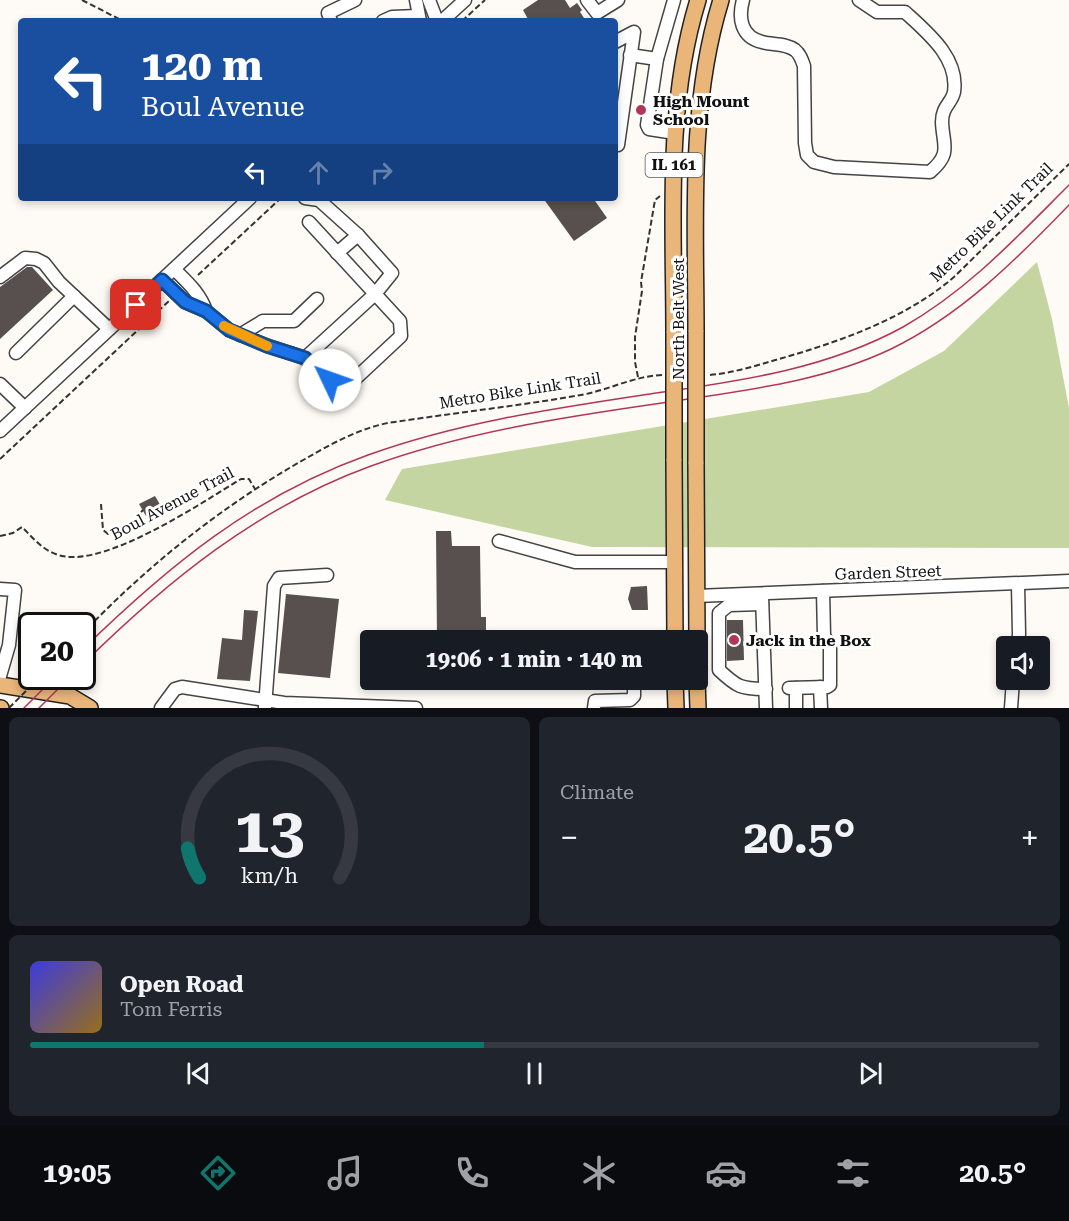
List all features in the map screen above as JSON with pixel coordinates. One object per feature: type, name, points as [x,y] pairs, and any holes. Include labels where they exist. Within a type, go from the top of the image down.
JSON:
[{"type":"main road","name":"North Belt West","points":[[675,630],[675,133],[681,78],[698,0]]},
{"type":"main road","name":"North Belt West","points":[[697,630],[696,168],[699,107],[708,52],[722,0]]},
{"type":"main road","points":[[0,685],[70,696],[90,708]]},
{"type":"main road","points":[[675,690],[676,708]]},
{"type":"main road","points":[[697,690],[698,708]]},
{"type":"street","points":[[321,0],[329,17],[355,0]]},
{"type":"street","points":[[416,0],[419,18]]},
{"type":"street","points":[[429,0],[438,18]]},
{"type":"street","points":[[444,18],[465,0]]},
{"type":"street","points":[[587,0],[597,13],[618,0]]},
{"type":"street","points":[[674,0],[657,60],[647,129],[675,133]]},
{"type":"street","points":[[743,0],[740,12],[742,26],[750,36],[761,42],[786,45],[796,50],[801,57],[804,66],[805,143],[807,155],[814,162],[834,166],[930,172],[943,155],[946,145],[942,122],[944,108],[954,95],[955,76],[946,54],[905,12],[877,12],[859,0]]},
{"type":"street","points":[[390,18],[406,18]]},
{"type":"street","points":[[618,40],[633,32],[618,145]]},
{"type":"street","points":[[630,55],[657,60]]},
{"type":"street","points":[[618,89],[624,98]]},
{"type":"street","points":[[0,431],[247,201]]},
{"type":"street","points":[[305,358],[375,294],[392,273],[358,235],[320,201]]},
{"type":"street","points":[[162,280],[185,302],[206,311],[229,330],[267,346],[305,358],[330,380],[344,382],[355,379],[401,336],[400,321],[309,222]]},
{"type":"street","points":[[337,253],[358,235]]},
{"type":"street","points":[[0,277],[25,258],[31,257],[44,263],[109,329]]},
{"type":"street","points":[[174,269],[202,299],[206,311]]},
{"type":"street","points":[[16,353],[74,296]]},
{"type":"street","points":[[240,335],[263,321],[294,321],[316,299]]},
{"type":"street","points":[[0,384],[25,408]]},
{"type":"street","points":[[499,541],[575,562],[674,562]]},
{"type":"street","points":[[265,704],[274,586],[279,578],[327,575]]},
{"type":"street","name":"Garden Street","points":[[696,596],[762,599],[823,591],[1069,581]]},
{"type":"street","points":[[1018,584],[1019,636]]},
{"type":"street","points":[[0,589],[15,590],[9,645],[0,676]]},
{"type":"street","points":[[796,708],[793,688],[830,685],[830,645],[824,636],[823,591]]},
{"type":"street","points":[[766,689],[744,689],[730,681],[719,670],[719,613],[729,605],[762,599],[766,689],[766,708]]},
{"type":"street","points":[[161,708],[175,689],[183,687],[265,704],[416,708]]},
{"type":"street","points":[[820,687],[821,708]]},
{"type":"street","points":[[594,708],[595,701],[620,704],[630,700],[634,696],[634,690]]},
{"type":"street","points":[[1011,708],[1012,690]]},
{"type":"path","points":[[82,0],[117,18]]},
{"type":"path","points":[[465,18],[484,0]]},
{"type":"path","name":"Metro Bike Link Trail","points":[[707,375],[733,372],[803,352],[899,314],[937,292],[1069,164]]},
{"type":"path","points":[[638,377],[635,362],[635,337],[642,291],[641,282],[655,200],[658,196],[674,195]]},
{"type":"path","points":[[188,284],[278,201]]},
{"type":"path","points":[[0,459],[177,294]]},
{"type":"path","name":"Metro Bike Link Trail","points":[[96,620],[168,553],[228,507],[320,450],[370,427],[562,398],[606,389],[638,377],[661,375]]},
{"type":"path","name":"Boul Avenue Trail","points":[[0,536],[13,533],[22,527],[42,548],[49,552],[67,557],[82,557],[129,542],[241,479],[248,478],[255,489]]},
{"type":"path","points":[[101,504],[103,530],[107,534],[125,529],[143,510]]},
{"type":"path","points":[[9,708],[27,690]]},
{"type":"green space","points":[[1037,262],[1052,319],[1069,408],[1069,548],[592,547],[385,500],[402,469],[869,392],[944,351]]},
{"type":"building","points":[[538,0],[565,0],[570,8],[577,3],[584,18],[527,18],[523,10]]},
{"type":"building","points":[[545,201],[595,201],[607,218],[574,241]]},
{"type":"building","points":[[27,267],[32,267],[53,290],[0,339],[0,287]]},
{"type":"building","points":[[155,496],[162,508],[146,516],[139,504]]},
{"type":"building","points":[[436,531],[451,531],[452,546],[480,546],[481,617],[486,617],[486,630],[437,630]]},
{"type":"building","points":[[647,586],[648,610],[632,610],[628,599],[631,587]]},
{"type":"building","points":[[286,594],[339,599],[330,678],[278,673]]},
{"type":"building","points":[[244,610],[258,611],[250,681],[217,679],[222,638],[242,640]]},
{"type":"building","name":"Jack in the Box","points":[[727,620],[743,620],[744,660],[727,661]]},
{"type":"tram line","points":[[96,636],[147,590],[214,536],[287,491],[368,455],[435,434],[504,418],[776,373],[873,342],[903,327],[949,297],[991,262],[1069,185]]},
{"type":"tram line","points":[[96,651],[147,604],[216,549],[290,503],[371,466],[442,444],[515,427],[808,378],[864,361],[891,349],[941,320],[964,303],[1008,266],[1069,205]]},
{"type":"tram line","points":[[24,708],[42,690]]},
{"type":"tram line","points":[[39,708],[57,690]]},
{"type":"slow traffic","points":[[224,326],[267,346]]},
{"type":"place","name":"High Mount School","points":[[641,110]]},
{"type":"place","name":"Jack in the Box","points":[[734,640]]},
{"type":"route","points":[[136,305],[162,280],[185,302],[206,311],[229,330],[267,346],[305,358],[330,380]]}]
